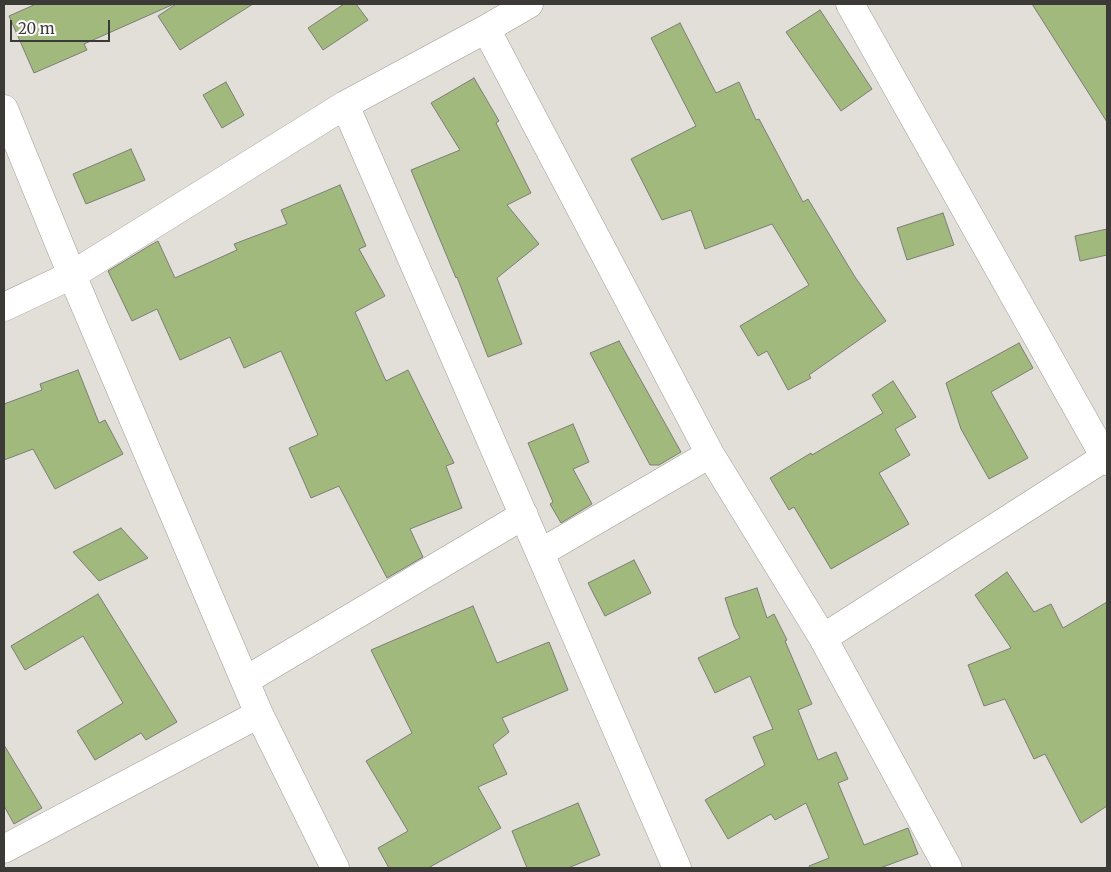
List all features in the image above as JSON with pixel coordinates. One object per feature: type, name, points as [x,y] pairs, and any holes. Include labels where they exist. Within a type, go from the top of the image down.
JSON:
[{"type":"street","points":[[4,307],[72,275],[345,105],[529,4]]},
{"type":"street","points":[[823,638],[1107,458],[850,4]]},
{"type":"street","points":[[486,29],[710,454],[823,638],[948,868]]},
{"type":"street","points":[[345,105],[677,868]]},
{"type":"street","points":[[4,109],[72,275],[259,714],[335,868]]},
{"type":"street","points":[[540,553],[710,454]]},
{"type":"street","points":[[246,680],[524,515]]},
{"type":"street","points":[[4,849],[259,714]]},
{"type":"building","points":[[36,4],[174,4],[84,44],[87,50],[34,73],[9,16]]},
{"type":"building","points":[[176,4],[253,4],[180,50],[158,16]]},
{"type":"building","points":[[344,4],[356,4],[368,20],[323,50],[308,28]]},
{"type":"building","points":[[1032,4],[1107,4],[1107,122]]},
{"type":"building","points":[[820,10],[872,89],[841,111],[786,32]]},
{"type":"building","points":[[680,23],[716,93],[739,82],[756,120],[759,119],[803,202],[808,199],[855,277],[886,321],[809,375],[811,378],[788,390],[767,351],[758,356],[740,326],[809,285],[772,224],[705,249],[691,210],[662,220],[631,159],[696,126],[651,38]]},
{"type":"building","points":[[474,78],[499,121],[496,123],[531,193],[507,205],[539,244],[497,278],[522,344],[488,357],[457,277],[411,170],[460,150],[431,103]]},
{"type":"building","points":[[226,82],[244,115],[222,128],[203,95]]},
{"type":"building","points":[[131,149],[145,180],[86,204],[73,174]]},
{"type":"building","points":[[340,185],[366,246],[359,249],[385,296],[355,312],[386,381],[408,370],[454,463],[446,466],[462,508],[410,529],[423,557],[387,578],[339,486],[311,498],[289,448],[318,435],[281,351],[244,368],[230,337],[180,360],[157,309],[132,321],[108,271],[158,241],[175,278],[237,250],[234,244],[287,224],[281,210]]},
{"type":"building","points":[[943,213],[954,245],[907,260],[897,228]]},
{"type":"building","points":[[1107,229],[1107,255],[1080,261],[1075,236]]},
{"type":"building","points":[[619,341],[681,452],[659,465],[650,465],[590,353]]},
{"type":"building","points":[[1019,343],[1033,368],[991,392],[1028,458],[989,479],[961,429],[946,383]]},
{"type":"building","points":[[78,370],[99,423],[105,420],[123,454],[55,489],[33,449],[4,460],[4,404],[42,390],[40,384]]},
{"type":"building","points":[[893,381],[916,417],[895,429],[910,455],[879,473],[909,524],[831,569],[794,507],[789,510],[770,478],[883,413],[872,395]]},
{"type":"building","points":[[573,424],[589,462],[573,469],[592,504],[561,523],[550,504],[553,502],[528,443]]},
{"type":"building","points":[[121,528],[148,558],[99,581],[73,552]]},
{"type":"building","points":[[634,560],[651,593],[605,616],[588,583]]},
{"type":"building","points":[[1007,572],[1034,612],[1051,604],[1063,628],[1107,602],[1107,806],[1081,823],[1045,754],[1034,759],[1005,699],[984,706],[968,665],[1011,648],[975,595]]},
{"type":"building","points":[[757,588],[767,618],[774,614],[787,640],[785,641],[812,704],[798,710],[818,760],[836,752],[848,779],[838,783],[864,845],[908,828],[918,854],[880,868],[810,868],[809,866],[829,858],[806,803],[775,820],[771,814],[728,839],[705,800],[765,765],[753,737],[773,729],[750,676],[715,693],[698,658],[740,638],[725,598]]},
{"type":"building","points":[[98,594],[177,722],[146,740],[141,733],[95,760],[77,731],[123,703],[83,636],[25,670],[11,646]]},
{"type":"building","points":[[473,606],[497,663],[549,642],[568,690],[502,718],[509,732],[493,745],[507,774],[478,787],[501,828],[428,868],[389,868],[378,848],[408,831],[366,761],[412,733],[371,650]]},
{"type":"building","points":[[4,745],[42,808],[14,824],[4,806]]},
{"type":"building","points":[[578,803],[600,855],[568,868],[527,868],[512,831]]}]
